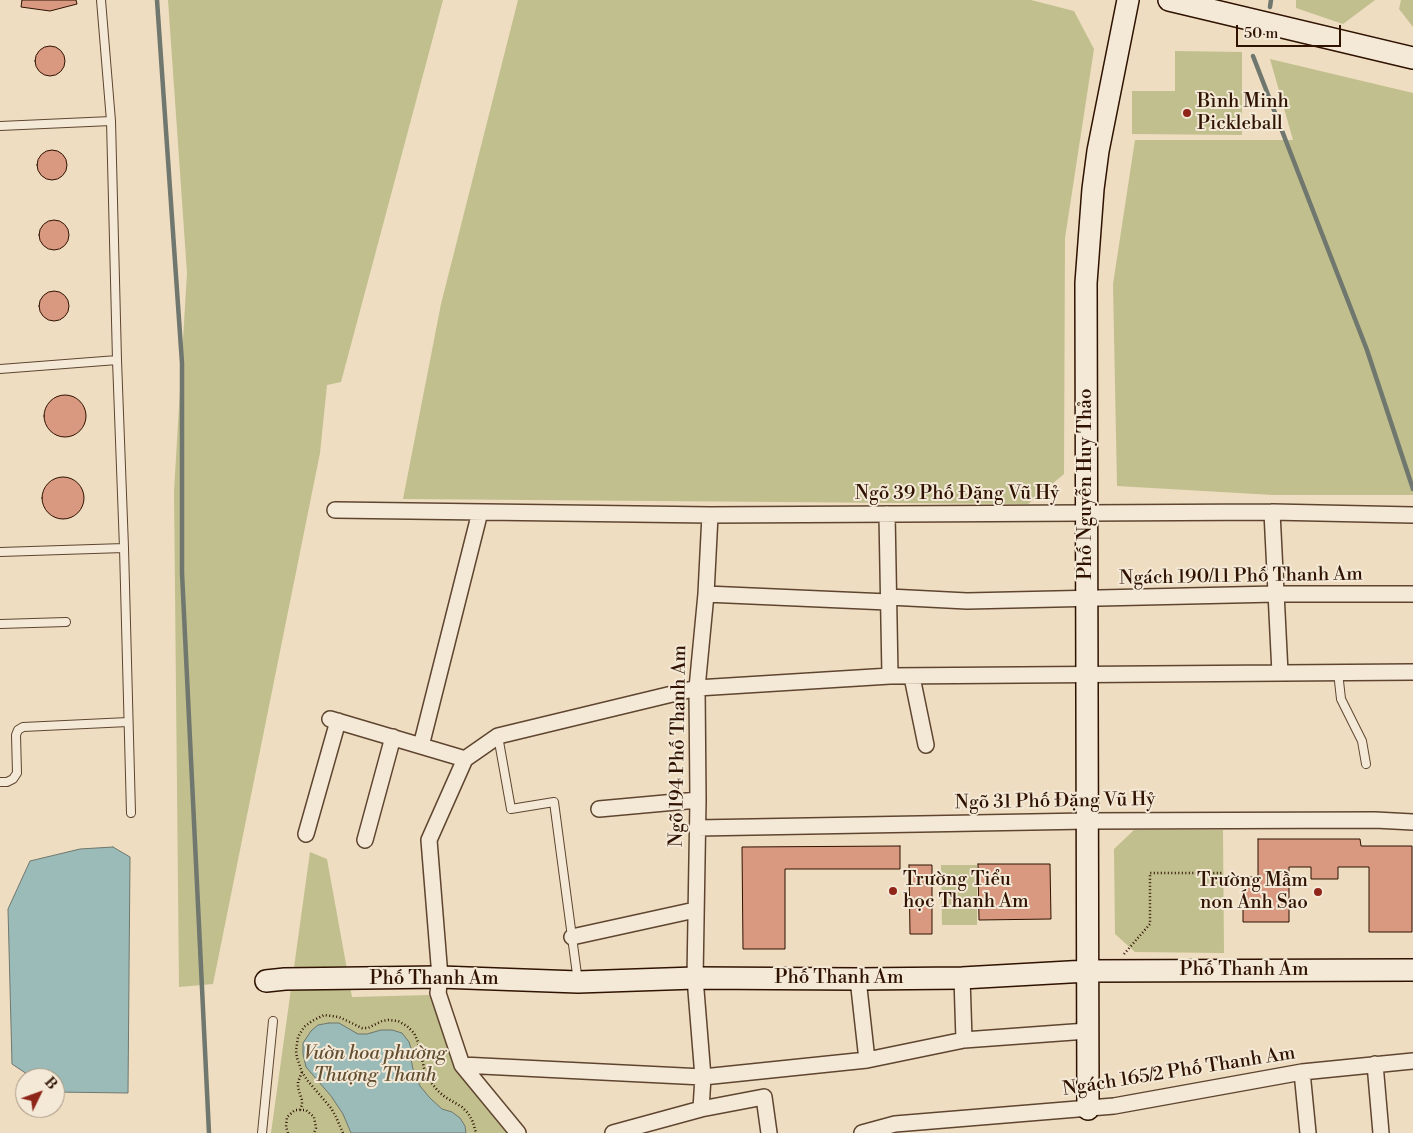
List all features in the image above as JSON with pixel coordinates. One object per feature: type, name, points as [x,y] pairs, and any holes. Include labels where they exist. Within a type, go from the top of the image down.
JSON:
[{"type":"street","name":"Phố Nguyễn Huy Thảo","points":[[1088,1109],[1086,283],[1093,189],[1098,151],[1128,0]]},
{"type":"street","points":[[1169,0],[1413,58]]},
{"type":"street","name":"Ngõ 39 Phố Đặng Vũ Hỷ","points":[[335,510],[710,515],[1272,512],[1413,515]]},
{"type":"street","points":[[421,746],[480,512]]},
{"type":"street","points":[[1272,512],[1280,673]]},
{"type":"street","points":[[887,514],[890,676]]},
{"type":"street","name":"Ngõ 194 Phố Thanh Am","points":[[701,1109],[703,1077],[695,978],[698,800],[696,688],[706,594],[710,515]]},
{"type":"street","name":"Ngách 190/11 Phố Thanh Am","points":[[706,594],[967,601],[1276,594],[1413,594]]},
{"type":"street","points":[[518,1133],[462,1065],[438,993],[440,977],[429,840],[465,759],[498,736],[696,688],[890,676],[1413,672]]},
{"type":"street","points":[[912,677],[926,744]]},
{"type":"street","points":[[306,834],[334,720],[465,759]]},
{"type":"street","points":[[365,840],[393,738]]},
{"type":"street","points":[[599,809],[698,800]]},
{"type":"street","name":"Ngõ 31 Phố Đặng Vũ Hỷ","points":[[697,828],[1087,821],[1376,820],[1413,822]]},
{"type":"street","points":[[572,937],[695,910]]},
{"type":"street","name":"Phố Thanh Am","points":[[266,981],[285,979],[440,977],[578,982],[695,978],[962,978],[1087,971],[1413,970]]},
{"type":"street","points":[[962,978],[964,1040]]},
{"type":"street","points":[[858,979],[867,1060]]},
{"type":"street","points":[[462,1065],[703,1077],[867,1060],[964,1040],[1088,1031]]},
{"type":"street","name":"Ngách 165/2 Phố Thanh Am","points":[[862,1133],[895,1124],[969,1126],[1114,1106],[1302,1072],[1413,1061]]},
{"type":"street","points":[[1375,1064],[1381,1133]]},
{"type":"street","points":[[1302,1072],[1308,1133]]},
{"type":"street","points":[[613,1133],[701,1109],[764,1097],[769,1133]]},
{"type":"lane","points":[[101,0],[111,121],[116,360],[124,548],[131,813]]},
{"type":"lane","points":[[0,126],[111,121]]},
{"type":"lane","points":[[0,369],[116,360]]},
{"type":"lane","points":[[0,552],[124,548]]},
{"type":"lane","points":[[0,624],[66,622]]},
{"type":"lane","points":[[1338,672],[1341,698],[1362,742],[1366,764]]},
{"type":"lane","points":[[0,782],[7,782],[13,779],[17,773],[16,735],[18,730],[23,727],[128,722]]},
{"type":"lane","points":[[498,736],[511,809],[554,802],[578,982]]},
{"type":"lane","points":[[262,1133],[273,1021]]},
{"type":"path","points":[[1110,971],[1150,924],[1150,873],[1222,873]]},
{"type":"path","points":[[343,1133],[331,1108],[302,1072],[297,1058],[298,1037],[304,1027],[324,1016],[339,1017],[362,1028],[368,1028],[388,1020],[398,1021],[407,1026],[414,1033],[418,1042],[425,1072],[430,1081],[445,1097],[468,1113],[476,1133]]},
{"type":"path","points":[[300,1110],[302,1100],[298,1082],[302,1072]]},
{"type":"path","points":[[288,1133],[286,1128],[287,1117],[295,1110],[306,1110],[311,1113],[314,1117],[316,1128],[314,1133]]},
{"type":"green space","points":[[168,0],[443,0],[341,382],[327,385],[320,453],[213,984],[179,987],[174,491],[187,273]]},
{"type":"green space","points":[[518,0],[1031,0],[1074,11],[1094,49],[1065,238],[1064,474],[1028,504],[403,499],[441,304]]},
{"type":"green space","points":[[1296,0],[1375,0],[1343,24],[1296,8]]},
{"type":"green space","points":[[1401,0],[1413,0],[1413,27],[1399,9]]},
{"type":"green space","name":"Bình Minh Pickleball","points":[[1175,51],[1242,52],[1242,135],[1132,134],[1132,91],[1175,91]]},
{"type":"green space","points":[[1270,59],[1413,93],[1413,495],[1273,495],[1117,486],[1113,284],[1135,140],[1293,140]]},
{"type":"green space","points":[[1134,830],[1223,830],[1224,953],[1135,952],[1115,934],[1114,849]]},
{"type":"green space","name":"Vườn hoa phường Thượng Thanh","points":[[310,852],[327,859],[352,997],[429,995],[461,1075],[509,1133],[271,1133]]},
{"type":"green space","points":[[941,865],[977,865],[977,925],[942,925]]},
{"type":"water","points":[[113,847],[130,857],[128,1093],[65,1092],[65,1068],[18,1068],[12,1064],[8,909],[30,861],[80,849]]},
{"type":"water","points":[[339,1023],[358,1034],[367,1034],[381,1030],[392,1030],[402,1033],[409,1042],[412,1051],[413,1069],[420,1086],[442,1109],[452,1112],[460,1118],[465,1126],[466,1133],[351,1133],[343,1114],[331,1096],[306,1067],[303,1054],[303,1043],[311,1031],[318,1025]]},
{"type":"building","points":[[22,0],[76,0],[77,4],[50,11],[21,7]]},
{"type":"building","points":[[50,46],[61,50],[65,61],[61,72],[50,76],[39,72],[35,61],[39,50]]},
{"type":"building","points":[[52,150],[63,154],[67,165],[63,176],[52,180],[41,176],[37,165],[41,154]]},
{"type":"building","points":[[54,220],[65,224],[69,235],[65,246],[54,250],[43,246],[39,235],[43,224]]},
{"type":"building","points":[[54,291],[65,295],[69,306],[65,317],[54,321],[43,317],[39,306],[43,295]]},
{"type":"building","points":[[65,395],[80,401],[86,416],[80,431],[65,437],[50,431],[44,416],[50,401]]},
{"type":"building","points":[[63,477],[78,483],[84,498],[78,513],[63,519],[48,513],[42,498],[48,483]]},
{"type":"building","points":[[1258,839],[1360,839],[1361,846],[1412,846],[1412,932],[1369,932],[1369,867],[1338,867],[1338,879],[1311,879],[1311,867],[1289,867],[1289,922],[1243,922],[1243,877],[1258,877]]},
{"type":"building","points":[[900,846],[900,869],[785,869],[785,949],[743,949],[742,847]]},
{"type":"building","points":[[978,864],[1050,864],[1051,919],[979,920]]},
{"type":"building","points":[[909,865],[932,865],[932,934],[910,934]]},
{"type":"waterway","points":[[157,0],[182,363],[182,573],[209,1133]]},
{"type":"waterway","points":[[1270,7],[1271,0]]},
{"type":"waterway","points":[[1253,56],[1367,350],[1413,489]]},
{"type":"place","name":"Bình Minh Pickleball","points":[[1187,113]]},
{"type":"place","name":"Trường Tiểu học Thanh Am","points":[[893,891]]},
{"type":"place","name":"Trường Mầm non Ánh Sao","points":[[1318,892]]}]
